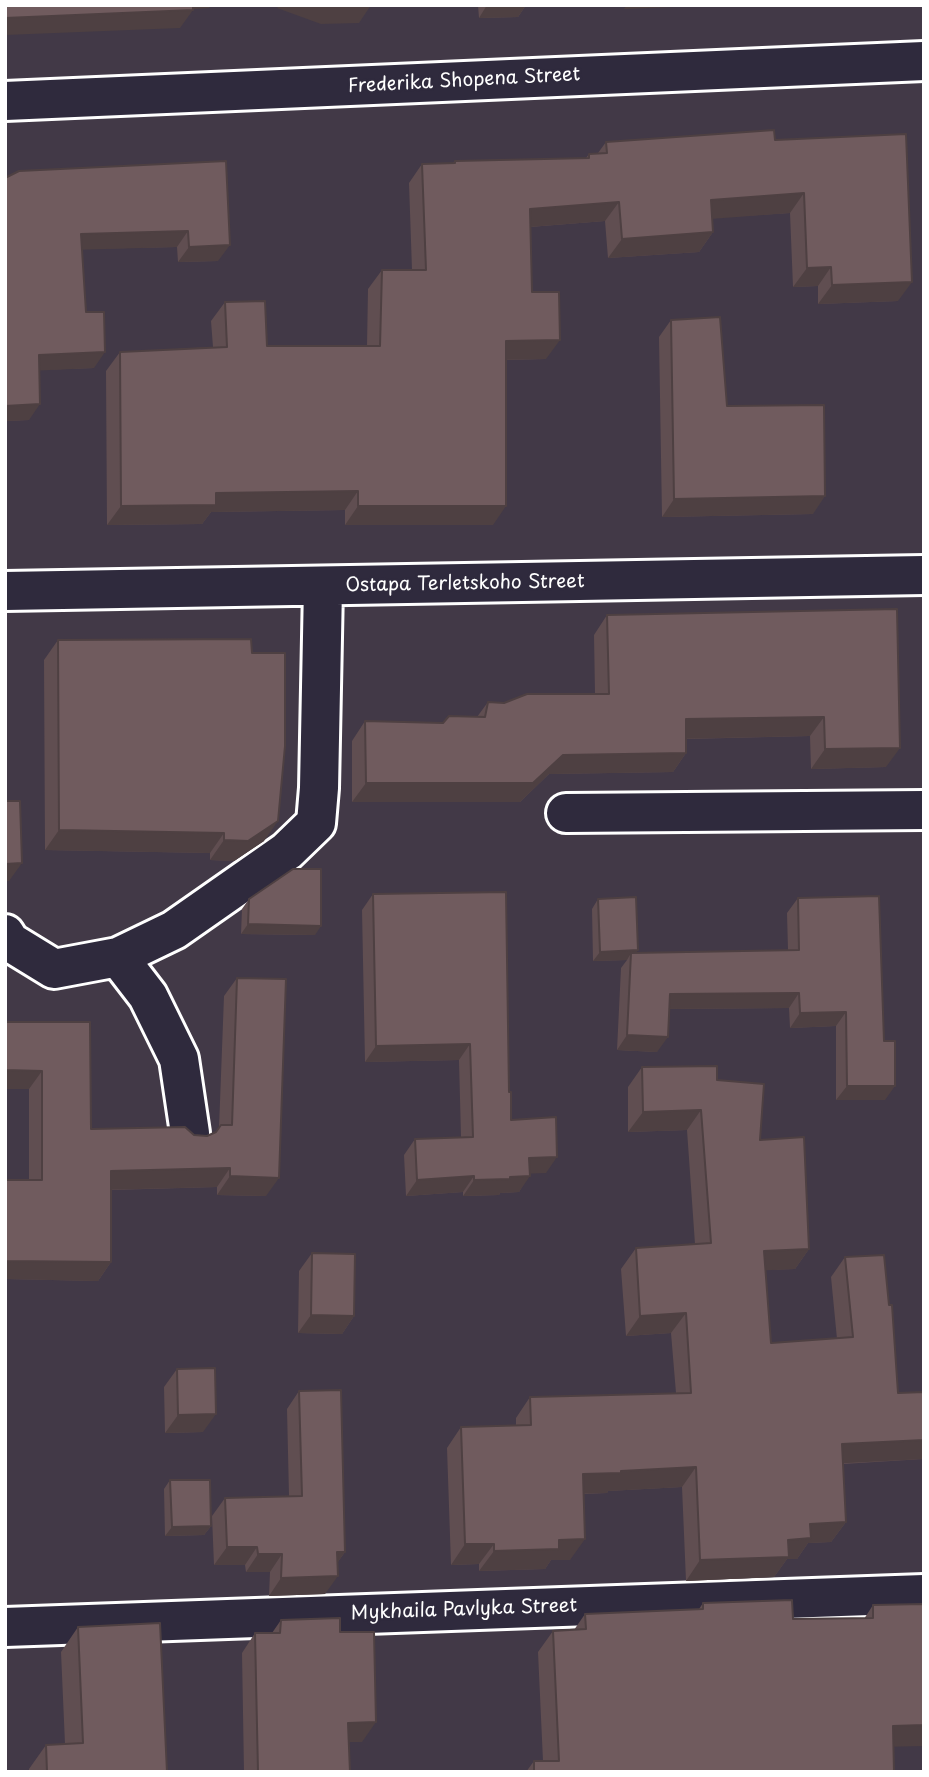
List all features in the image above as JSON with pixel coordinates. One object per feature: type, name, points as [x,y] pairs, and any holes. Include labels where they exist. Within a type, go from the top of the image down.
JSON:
[{"type":"street","name":"Frederika Shopena Street","points":[[5,101],[924,61]]},
{"type":"street","name":"Ostapa Terletskoho Street","points":[[5,591],[924,575]]},
{"type":"street","points":[[5,934],[9,942],[54,969],[118,957],[174,930],[287,851],[316,823],[323,587]]},
{"type":"street","points":[[566,813],[924,810]]},
{"type":"street","points":[[118,957],[148,996],[179,1059],[190,1133]]},
{"type":"street","name":"Mykhaila Pavlyka Street","points":[[5,1627],[924,1594]]},
{"type":"building","points":[[5,5],[193,5],[193,10],[5,18]]},
{"type":"building","points":[[774,130],[775,140],[906,134],[912,282],[832,285],[831,267],[807,268],[804,193],[711,200],[713,232],[622,239],[619,202],[530,209],[532,292],[559,292],[560,340],[506,341],[506,506],[358,506],[358,491],[216,493],[216,505],[121,506],[120,352],[227,347],[225,302],[265,301],[267,346],[380,346],[382,270],[426,270],[422,164],[589,158],[589,154],[607,153],[606,142]]},
{"type":"building","points":[[226,161],[230,245],[189,247],[188,231],[81,234],[86,312],[104,312],[105,352],[39,355],[40,404],[5,406],[5,178],[19,171]]},
{"type":"building","points":[[720,317],[727,406],[824,405],[825,496],[674,499],[671,320]]},
{"type":"building","points":[[897,609],[900,748],[825,749],[824,717],[686,719],[686,753],[563,755],[533,783],[366,783],[365,721],[443,723],[449,716],[485,717],[488,702],[504,703],[527,694],[609,694],[607,615]]},
{"type":"building","points":[[251,639],[252,653],[285,653],[285,746],[278,821],[248,841],[224,840],[224,833],[59,830],[58,640]]},
{"type":"building","points":[[5,801],[20,801],[22,863],[5,864]]},
{"type":"building","points":[[293,869],[321,869],[321,926],[248,924],[249,899]]},
{"type":"building","points":[[506,892],[511,1120],[556,1117],[557,1157],[529,1158],[530,1176],[510,1179],[474,1180],[474,1176],[417,1180],[415,1139],[473,1137],[470,1044],[376,1046],[373,894]]},
{"type":"building","points":[[879,896],[884,1041],[895,1041],[895,1086],[847,1086],[846,1012],[800,1013],[799,993],[670,994],[668,1037],[627,1035],[631,953],[799,950],[798,898]]},
{"type":"building","points":[[636,897],[638,950],[600,952],[598,899]]},
{"type":"building","points":[[237,978],[286,979],[279,1178],[230,1176],[230,1168],[111,1171],[111,1262],[5,1261],[5,1180],[42,1180],[42,1071],[5,1070],[5,1022],[90,1022],[91,1129],[185,1127],[194,1135],[207,1136],[216,1132],[221,1125],[232,1125]]},
{"type":"building","points":[[717,1066],[717,1080],[764,1084],[760,1140],[804,1137],[809,1249],[764,1251],[771,1343],[853,1337],[845,1257],[884,1255],[889,1305],[892,1305],[898,1393],[924,1392],[924,1440],[842,1444],[846,1522],[810,1524],[811,1538],[788,1540],[789,1557],[700,1560],[696,1467],[583,1474],[585,1539],[559,1540],[559,1549],[494,1551],[494,1544],[465,1544],[461,1427],[531,1425],[530,1397],[691,1393],[686,1313],[640,1316],[636,1248],[711,1243],[701,1110],[643,1112],[642,1067]]},
{"type":"building","points":[[312,1253],[355,1254],[354,1316],[311,1315]]},
{"type":"building","points":[[215,1368],[216,1414],[178,1415],[177,1369]]},
{"type":"building","points":[[341,1390],[345,1552],[337,1552],[338,1576],[281,1578],[282,1554],[258,1554],[257,1547],[227,1547],[225,1498],[302,1496],[299,1391]]},
{"type":"building","points":[[170,1480],[210,1480],[211,1526],[172,1527]]},
{"type":"building","points":[[792,1600],[793,1619],[873,1618],[873,1605],[924,1604],[924,1725],[893,1726],[894,1772],[534,1772],[534,1761],[559,1761],[553,1631],[586,1629],[585,1614],[703,1609],[703,1603]]},
{"type":"building","points":[[340,1618],[340,1632],[374,1632],[376,1722],[348,1723],[350,1772],[258,1772],[255,1633],[280,1633],[281,1620]]},
{"type":"building","points":[[160,1623],[167,1772],[47,1772],[46,1745],[83,1743],[78,1627]]}]
